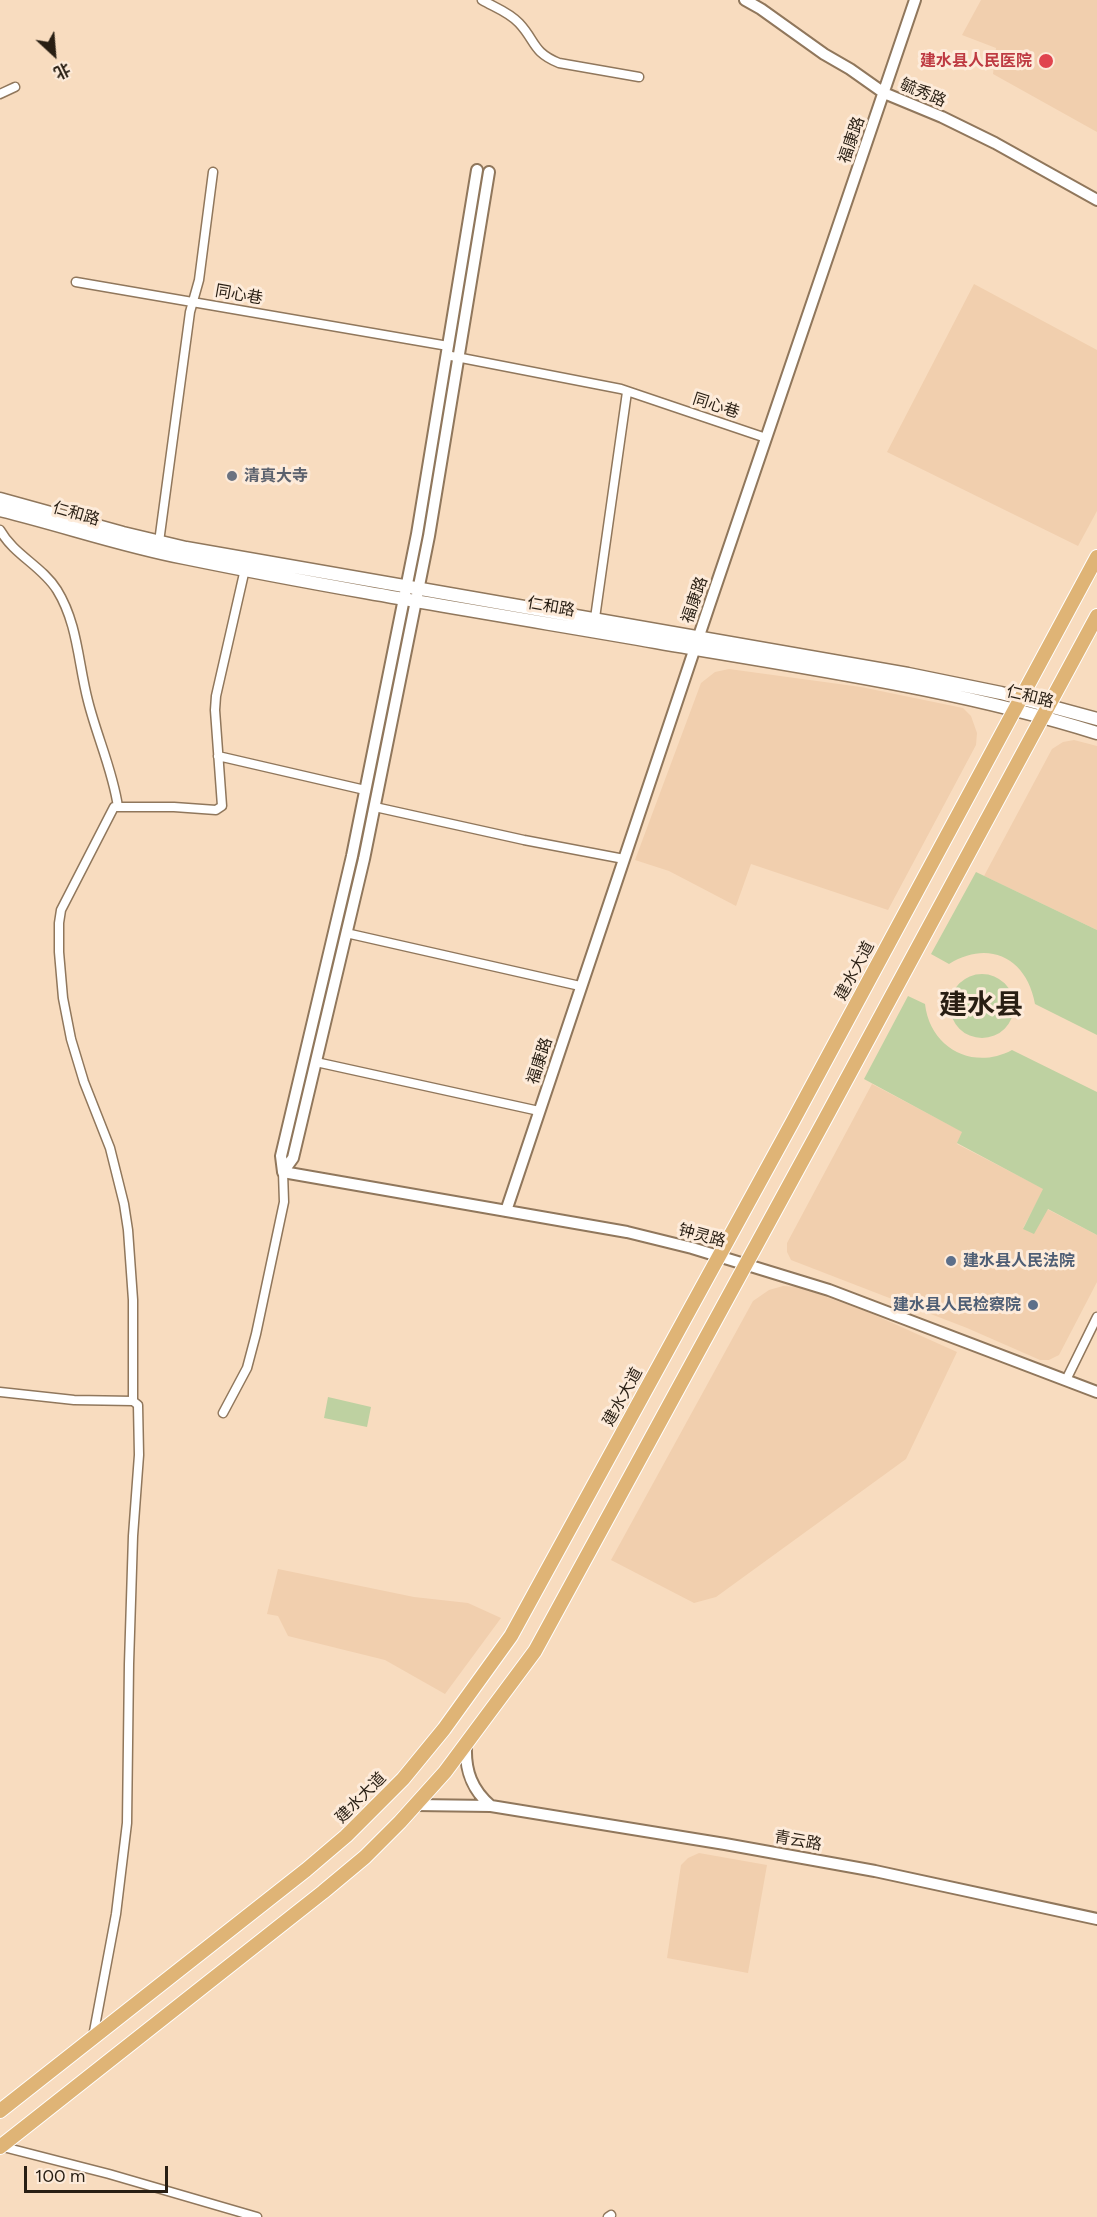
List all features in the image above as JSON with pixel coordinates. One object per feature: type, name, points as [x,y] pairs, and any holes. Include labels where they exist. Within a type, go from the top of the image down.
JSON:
[{"type":"main road","name":"仁和路","points":[[0,499],[159,542],[411,594],[696,643],[908,674],[1046,711],[1097,719]]},
{"type":"main road","name":"仁和路","points":[[0,510],[131,546],[245,569],[595,618],[696,643]]},
{"type":"main road","name":"建水大道","points":[[0,2111],[337,1844],[403,1779],[444,1729],[511,1636],[720,1256],[1097,557]]},
{"type":"main road","points":[[0,2146],[338,1880],[371,1851],[416,1805],[466,1746],[535,1651],[1097,615]]},
{"type":"main road","name":"仁和路","points":[[1046,711],[1097,733]]},
{"type":"street","points":[[482,0],[517,21],[535,47],[548,59],[639,77]]},
{"type":"street","name":"毓秀路","points":[[745,0],[884,93],[942,117],[995,143],[1097,200]]},
{"type":"street","name":"福康路","points":[[506,1211],[580,986],[915,0]]},
{"type":"street","points":[[0,94],[15,87]]},
{"type":"street","points":[[283,1172],[293,1158],[375,807],[411,594],[447,351],[477,170]]},
{"type":"street","points":[[76,282],[193,302],[199,280],[213,172]]},
{"type":"street","points":[[223,1413],[247,1368],[284,1202],[281,1156],[411,594],[458,357],[489,172]]},
{"type":"street","name":"同心巷","points":[[159,542],[193,302],[447,351],[458,357],[592,382],[766,438]]},
{"type":"street","points":[[595,618],[627,392]]},
{"type":"street","points":[[0,530],[14,549],[49,580],[66,608],[79,648],[88,700],[115,784],[118,807]]},
{"type":"street","points":[[133,1401],[133,1300],[127,1221],[110,1148],[84,1082],[71,1039],[63,998],[59,923],[62,910],[114,807],[219,809],[222,806],[216,696],[245,569]]},
{"type":"street","points":[[218,756],[366,790]]},
{"type":"street","points":[[375,807],[524,840],[624,859]]},
{"type":"street","points":[[346,933],[580,986]]},
{"type":"street","points":[[316,1062],[539,1111]]},
{"type":"street","name":"钟灵路","points":[[283,1172],[627,1232],[747,1263],[865,1303],[1097,1392]]},
{"type":"street","points":[[1066,1380],[1097,1317]]},
{"type":"street","points":[[0,1392],[75,1400],[133,1401],[138,1405],[139,1455],[133,1536],[127,1823],[116,1914],[93,2038]]},
{"type":"street","points":[[466,1746],[466,1764],[471,1780],[478,1794],[490,1806]]},
{"type":"street","name":"青云路","points":[[416,1805],[490,1806],[804,1858],[958,1888],[1097,1919]]},
{"type":"street","points":[[0,2146],[109,2174],[257,2217]]},
{"type":"shaded area","name":"建水县人民医院","points":[[981,0],[1097,0],[1097,132],[993,74],[996,48],[962,35]]},
{"type":"shaded area","points":[[974,284],[1097,350],[1097,511],[1078,546],[887,452]]},
{"type":"shaded area","points":[[729,669],[861,687],[963,708],[971,716],[977,733],[976,745],[888,910],[751,864],[736,906],[669,871],[635,860],[701,683],[715,672]]},
{"type":"shaded area","points":[[1074,740],[1097,746],[1097,930],[984,876],[1052,749],[1063,742]]},
{"type":"shaded area","points":[[872,1084],[963,1132],[957,1144],[1044,1189],[1023,1228],[1047,1209],[1097,1235],[1097,1282],[1059,1355],[1049,1360],[1040,1360],[967,1328],[791,1260],[787,1252],[787,1243]]},
{"type":"shaded area","points":[[783,1286],[799,1287],[868,1312],[957,1352],[906,1459],[716,1597],[694,1603],[611,1560],[753,1301],[769,1290]]},
{"type":"shaded area","points":[[278,1569],[414,1597],[468,1603],[501,1618],[445,1694],[385,1660],[288,1636],[278,1616],[267,1614]]},
{"type":"shaded area","points":[[699,1853],[767,1865],[748,1973],[667,1958],[681,1865],[688,1858]]},
{"type":"green space","points":[[976,872],[1097,930],[1097,1035],[1035,1004],[1031,988],[1024,975],[1004,958],[979,953],[949,964],[931,954]]},
{"type":"green space","points":[[976,974],[988,974],[1005,983],[1012,994],[1014,1006],[1012,1018],[1005,1029],[988,1038],[976,1038],[964,1033],[955,1024],[950,1012],[950,1000],[955,988],[964,979]]},
{"type":"green space","points":[[908,996],[925,1004],[935,1033],[956,1051],[983,1058],[1012,1050],[1097,1092],[1097,1235],[1048,1209],[1034,1234],[1023,1229],[1043,1189],[957,1143],[962,1132],[864,1079]]},
{"type":"green space","points":[[328,1397],[371,1407],[367,1427],[324,1418]]},
{"type":"place","name":"建水县人民医院","points":[[1046,61]]},
{"type":"place","name":"清真大寺","points":[[232,476]]},
{"type":"place","name":"建水县人民法院","points":[[951,1261]]},
{"type":"place","name":"建水县人民检察院","points":[[1033,1305]]},
{"type":"district","name":"建水县","points":[[981,1006]]}]
